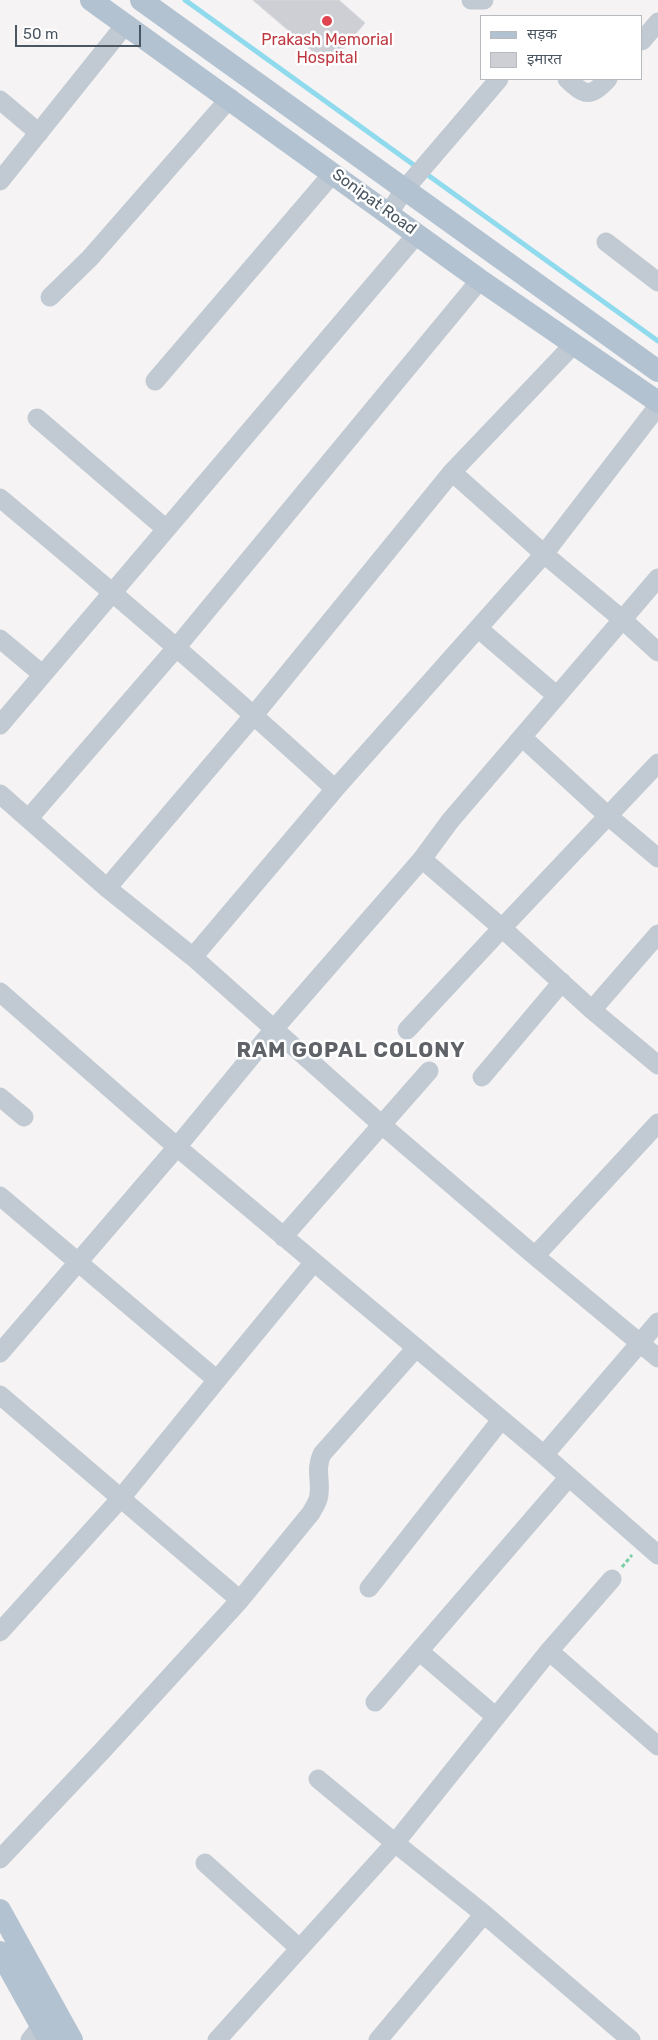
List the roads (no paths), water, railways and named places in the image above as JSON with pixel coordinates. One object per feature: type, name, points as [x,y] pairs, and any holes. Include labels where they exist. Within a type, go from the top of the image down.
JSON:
[{"type":"main road","name":"Sonipat Road","points":[[91,0],[230,98],[480,280],[658,404]]},
{"type":"main road","name":"Sonipat Road","points":[[140,0],[658,371]]},
{"type":"main road","points":[[0,1910],[72,2040]]},
{"type":"main road","points":[[0,1952],[40,2035]]},
{"type":"street","points":[[471,0],[484,0]]},
{"type":"street","points":[[643,39],[658,22]]},
{"type":"street","points":[[0,181],[125,25]]},
{"type":"street","points":[[389,213],[404,190],[498,80]]},
{"type":"street","points":[[568,80],[579,90],[586,93],[593,93],[607,80]]},
{"type":"street","points":[[50,297],[90,258],[230,98]]},
{"type":"street","points":[[0,100],[39,134]]},
{"type":"street","points":[[155,381],[333,173]]},
{"type":"street","points":[[0,725],[418,234]]},
{"type":"street","points":[[606,242],[658,282]]},
{"type":"street","points":[[29,818],[176,648],[480,280]]},
{"type":"street","points":[[107,888],[254,714],[452,472],[573,345]]},
{"type":"street","points":[[193,957],[335,789],[544,554],[658,404]]},
{"type":"street","points":[[37,418],[166,529]]},
{"type":"street","points":[[452,472],[658,652]]},
{"type":"street","points":[[0,498],[254,714],[335,789]]},
{"type":"street","points":[[0,1353],[177,1147],[274,1029],[422,859],[450,821],[658,578]]},
{"type":"street","points":[[479,628],[558,696]]},
{"type":"street","points":[[0,639],[42,674]]},
{"type":"street","points":[[522,737],[608,816],[658,858]]},
{"type":"street","points":[[407,1030],[658,763]]},
{"type":"street","points":[[0,794],[107,888],[193,957],[382,1125],[658,1358]]},
{"type":"street","points":[[422,859],[502,928],[592,1010],[658,1065]]},
{"type":"street","points":[[592,1010],[658,934]]},
{"type":"street","points":[[482,1077],[562,982]]},
{"type":"street","points":[[0,992],[177,1147],[544,1455],[658,1555]]},
{"type":"street","points":[[283,1237],[429,1070]]},
{"type":"street","points":[[0,1097],[24,1117]]},
{"type":"street","points":[[535,1256],[658,1123]]},
{"type":"street","points":[[0,1196],[218,1380]]},
{"type":"street","points":[[0,1632],[120,1498],[314,1262]]},
{"type":"street","points":[[544,1455],[658,1322]]},
{"type":"street","points":[[0,1859],[240,1600],[311,1513],[319,1496],[317,1473],[318,1463],[322,1454],[416,1348]]},
{"type":"street","points":[[0,1395],[240,1600]]},
{"type":"street","points":[[369,1588],[501,1420]]},
{"type":"street","points":[[375,1702],[569,1477]]},
{"type":"street","points":[[217,2040],[395,1843],[549,1651],[612,1579]]},
{"type":"street","points":[[419,1651],[496,1717]]},
{"type":"street","points":[[549,1651],[658,1746]]},
{"type":"street","points":[[318,1779],[484,1914],[631,2040]]},
{"type":"street","points":[[206,1864],[299,1948]]},
{"type":"street","points":[[378,2040],[484,1914]]},
{"type":"waterway","points":[[185,0],[418,168]]},
{"type":"waterway","points":[[425,173],[658,341]]},
{"type":"place","name":"Prakash Memorial Hospital","points":[[327,21]]},
{"type":"district","name":"RAM GOPAL COLONY","points":[[351,1051]]}]
